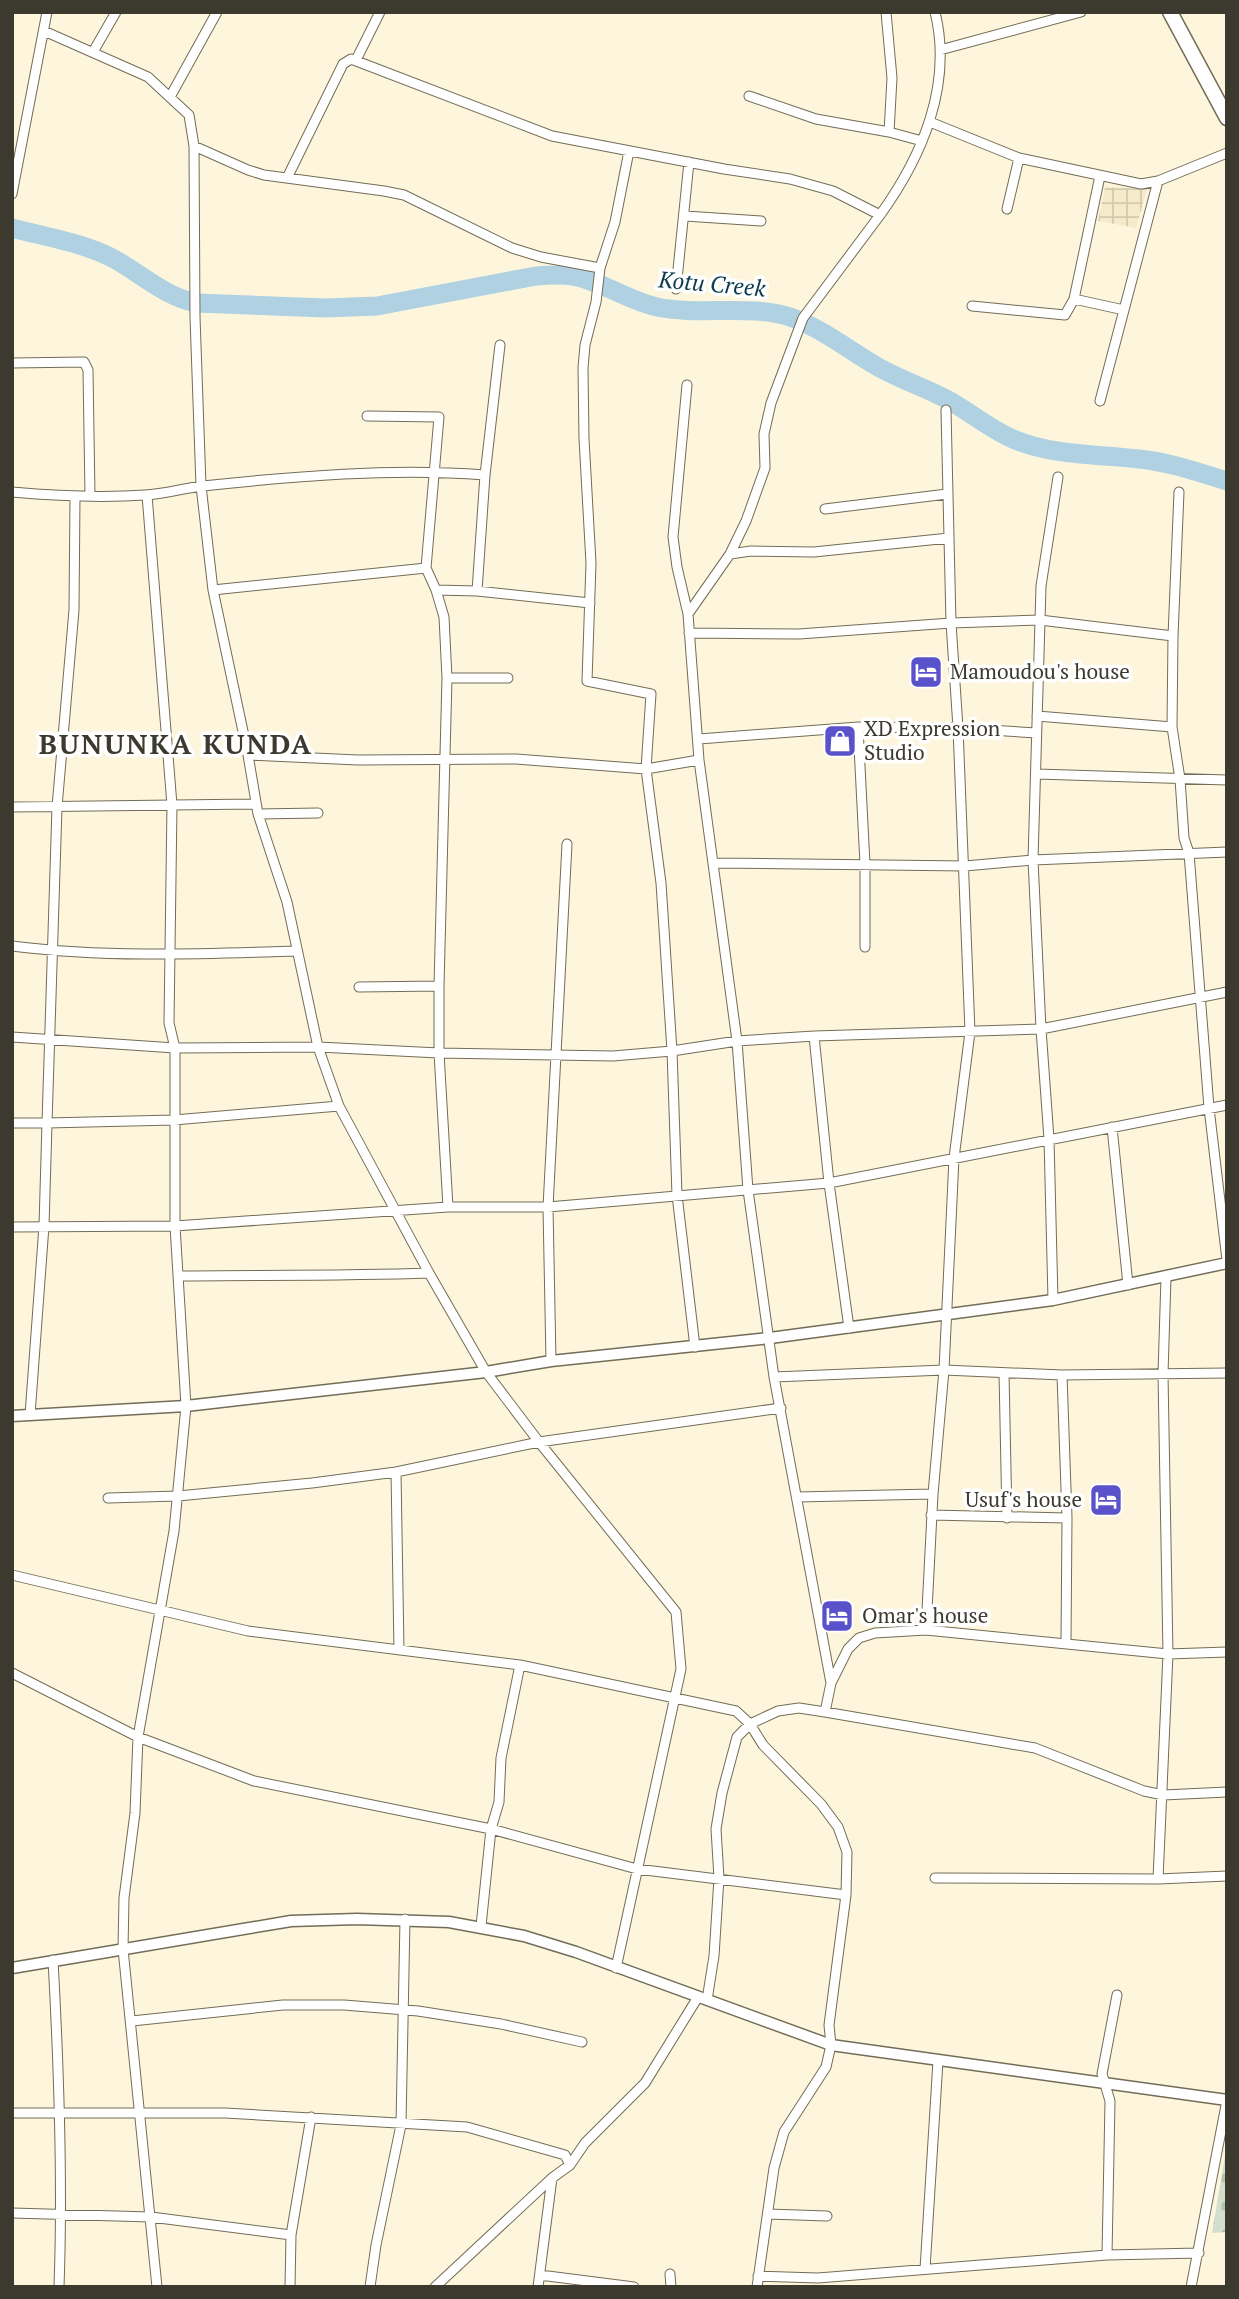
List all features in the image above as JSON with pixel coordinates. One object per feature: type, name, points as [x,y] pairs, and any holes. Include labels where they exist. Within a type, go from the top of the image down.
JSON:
[{"type":"main road","points":[[1170,12],[1227,118]]},
{"type":"street","points":[[12,194],[47,12]]},
{"type":"street","points":[[93,52],[116,12]]},
{"type":"street","points":[[170,97],[218,12]]},
{"type":"street","points":[[356,60],[380,12]]},
{"type":"street","points":[[886,12],[892,78],[889,132]]},
{"type":"street","points":[[688,614],[730,554],[746,522],[761,483],[766,458],[766,421],[801,322],[880,215],[912,165],[930,122],[937,88],[940,50],[934,12]]},
{"type":"street","points":[[940,50],[1081,12]]},
{"type":"street","points":[[44,31],[148,77],[188,115],[194,146],[195,317],[201,486],[213,590],[248,755],[256,809],[287,902],[318,1047],[340,1106],[429,1273],[486,1372],[676,1612],[681,1669],[616,1968]]},
{"type":"street","points":[[287,178],[343,64],[347,60],[356,60],[529,129],[583,143],[818,185],[880,215]]},
{"type":"street","points":[[748,96],[816,119],[889,132],[922,141]]},
{"type":"street","points":[[930,122],[1019,158],[1141,184],[1158,181],[1227,153]]},
{"type":"street","points":[[194,146],[248,170],[404,195],[512,247],[541,257],[600,268]]},
{"type":"street","points":[[629,151],[615,222],[600,268],[596,302],[584,345],[590,603],[587,681],[651,694],[646,769],[661,883],[673,1051],[677,1195],[695,1347]]},
{"type":"street","points":[[1007,209],[1019,158]]},
{"type":"street","points":[[676,289],[690,162]]},
{"type":"street","points":[[972,306],[1065,315],[1074,299],[1100,176]]},
{"type":"street","points":[[1100,401],[1158,181]]},
{"type":"street","points":[[685,216],[761,221]]},
{"type":"street","points":[[1074,299],[1124,310]]},
{"type":"street","points":[[477,591],[485,475],[500,345]]},
{"type":"street","points":[[12,363],[84,362],[88,370],[90,496]]},
{"type":"street","points":[[688,385],[673,537],[688,614],[699,760],[737,1041],[748,1190],[774,1377],[831,1683]]},
{"type":"street","points":[[926,1630],[931,1515],[944,1370],[954,1157],[970,1032],[965,866],[951,623],[946,410]]},
{"type":"street","points":[[367,416],[439,417],[426,568],[444,617],[447,678],[439,1053],[448,1207]]},
{"type":"street","points":[[12,492],[75,497],[147,495],[201,486],[342,474],[436,471],[485,475]]},
{"type":"street","points":[[1053,1300],[1049,1139],[1032,860],[1037,774],[1035,733],[1041,586],[1058,477]]},
{"type":"street","points":[[12,1416],[186,1406],[849,1328],[1053,1300],[1227,1262],[1209,1108],[1189,853],[1183,825],[1180,779],[1172,727],[1179,492]]},
{"type":"street","points":[[825,509],[947,494]]},
{"type":"street","points":[[147,495],[172,805],[169,1023],[175,1048],[175,1226],[186,1406],[178,1496],[162,1609],[138,1737],[135,1813],[124,1898],[123,1949],[157,2287]]},
{"type":"street","points":[[30,1415],[44,1226],[57,807],[74,610],[75,497]]},
{"type":"street","points":[[730,554],[751,551],[814,552],[949,538]]},
{"type":"street","points":[[213,590],[426,568]]},
{"type":"street","points":[[436,590],[477,591],[590,603]]},
{"type":"street","points":[[689,633],[799,634],[951,623],[1040,620],[1173,635]]},
{"type":"street","points":[[447,678],[508,678]]},
{"type":"street","points":[[1037,716],[1172,727]]},
{"type":"street","points":[[699,739],[858,727],[958,728],[1035,733]]},
{"type":"street","points":[[858,727],[865,864],[865,947]]},
{"type":"street","points":[[248,755],[358,760],[516,758],[646,769],[699,760]]},
{"type":"street","points":[[1037,774],[1227,780]]},
{"type":"street","points":[[12,807],[172,805],[318,813]]},
{"type":"street","points":[[551,1361],[548,1207],[567,844]]},
{"type":"street","points":[[714,863],[965,866],[1032,860],[1227,852]]},
{"type":"street","points":[[12,946],[54,951],[170,954],[296,951]]},
{"type":"street","points":[[359,987],[439,986]]},
{"type":"street","points":[[12,1037],[175,1048],[318,1047],[439,1053],[613,1056],[673,1051],[737,1041],[814,1036],[1041,1029],[1227,992]]},
{"type":"street","points":[[814,1036],[829,1183],[849,1328]]},
{"type":"street","points":[[12,1227],[175,1226],[448,1207],[548,1207],[829,1183],[1227,1105]]},
{"type":"street","points":[[12,1123],[174,1120],[340,1106]]},
{"type":"street","points":[[1112,1127],[1128,1285]]},
{"type":"street","points":[[178,1276],[429,1273]]},
{"type":"street","points":[[1158,1879],[1168,1654],[1163,1374],[1166,1277]]},
{"type":"street","points":[[774,1377],[944,1370],[1062,1375],[1227,1373]]},
{"type":"street","points":[[1004,1373],[1007,1518]]},
{"type":"street","points":[[1062,1375],[1067,1518],[1066,1642]]},
{"type":"street","points":[[108,1498],[178,1496],[396,1472],[539,1442],[781,1408]]},
{"type":"street","points":[[396,1472],[399,1650]]},
{"type":"street","points":[[797,1497],[933,1494]]},
{"type":"street","points":[[931,1515],[1067,1518]]},
{"type":"street","points":[[12,1575],[248,1631],[520,1665],[736,1711],[750,1724],[764,1745],[821,1804],[838,1827],[847,1852],[846,1895],[829,2025],[831,2045],[826,2067],[784,2132],[774,2168],[757,2287]]},
{"type":"street","points":[[825,1712],[831,1683],[848,1649],[859,1638],[875,1633],[926,1630],[1168,1654],[1227,1652]]},
{"type":"street","points":[[481,1926],[491,1829],[499,1802],[501,1758],[520,1665]]},
{"type":"street","points":[[12,1673],[138,1737],[254,1781],[491,1829],[637,1869],[846,1895]]},
{"type":"street","points":[[435,2287],[569,2165],[585,2143],[645,2083],[703,1999],[715,1956],[719,1878],[716,1829],[722,1793],[737,1737],[750,1724],[778,1711],[799,1708],[1035,1748],[1144,1791],[1163,1795],[1227,1792]]},
{"type":"street","points":[[935,1878],[1158,1879],[1227,1875]]},
{"type":"street","points":[[12,1968],[320,1918],[405,1919],[481,1926],[576,1952],[831,2045],[1227,2100],[1191,2287]]},
{"type":"street","points":[[370,2287],[401,2125],[405,1919]]},
{"type":"street","points":[[53,1961],[61,2113],[62,2214],[59,2287]]},
{"type":"street","points":[[1107,2255],[1110,2101],[1104,2084],[1103,2066],[1118,1995]]},
{"type":"street","points":[[132,2021],[283,2005],[344,2005],[404,2010],[500,2024],[582,2042]]},
{"type":"street","points":[[925,2269],[938,2061]]},
{"type":"street","points":[[12,2113],[225,2113],[467,2127],[565,2155],[569,2165]]},
{"type":"street","points":[[290,2287],[291,2235],[311,2117]]},
{"type":"street","points":[[538,2287],[552,2178]]},
{"type":"street","points":[[12,2213],[151,2217],[291,2235]]},
{"type":"street","points":[[768,2214],[827,2216]]},
{"type":"street","points":[[758,2276],[818,2282],[925,2269],[1107,2255],[1199,2253]]},
{"type":"street","points":[[670,2274],[671,2287]]},
{"type":"street","points":[[540,2276],[634,2287]]},
{"type":"shaded area","points":[[1105,187],[1147,189],[1136,228],[1098,221]]},
{"type":"green space","points":[[1226,2147],[1227,2232],[1212,2233],[1226,2150]]},
{"type":"waterway","name":"Kotu Creek","points":[[12,228],[104,254],[164,291],[196,303],[325,308],[377,306],[536,276],[559,275],[584,279],[657,307],[690,311],[742,310],[775,313],[811,326],[882,369],[931,391],[996,431],[1028,445],[1161,462],[1227,481]]},
{"type":"place","name":"Mamoudou's house","points":[[926,672]]},
{"type":"place","name":"XD Expression Studio","points":[[840,741]]},
{"type":"place","name":"Usuf's house","points":[[1106,1500]]},
{"type":"place","name":"Omar's house","points":[[837,1616]]},
{"type":"district","name":"BUNUNKA KUNDA","points":[[176,744]]}]
